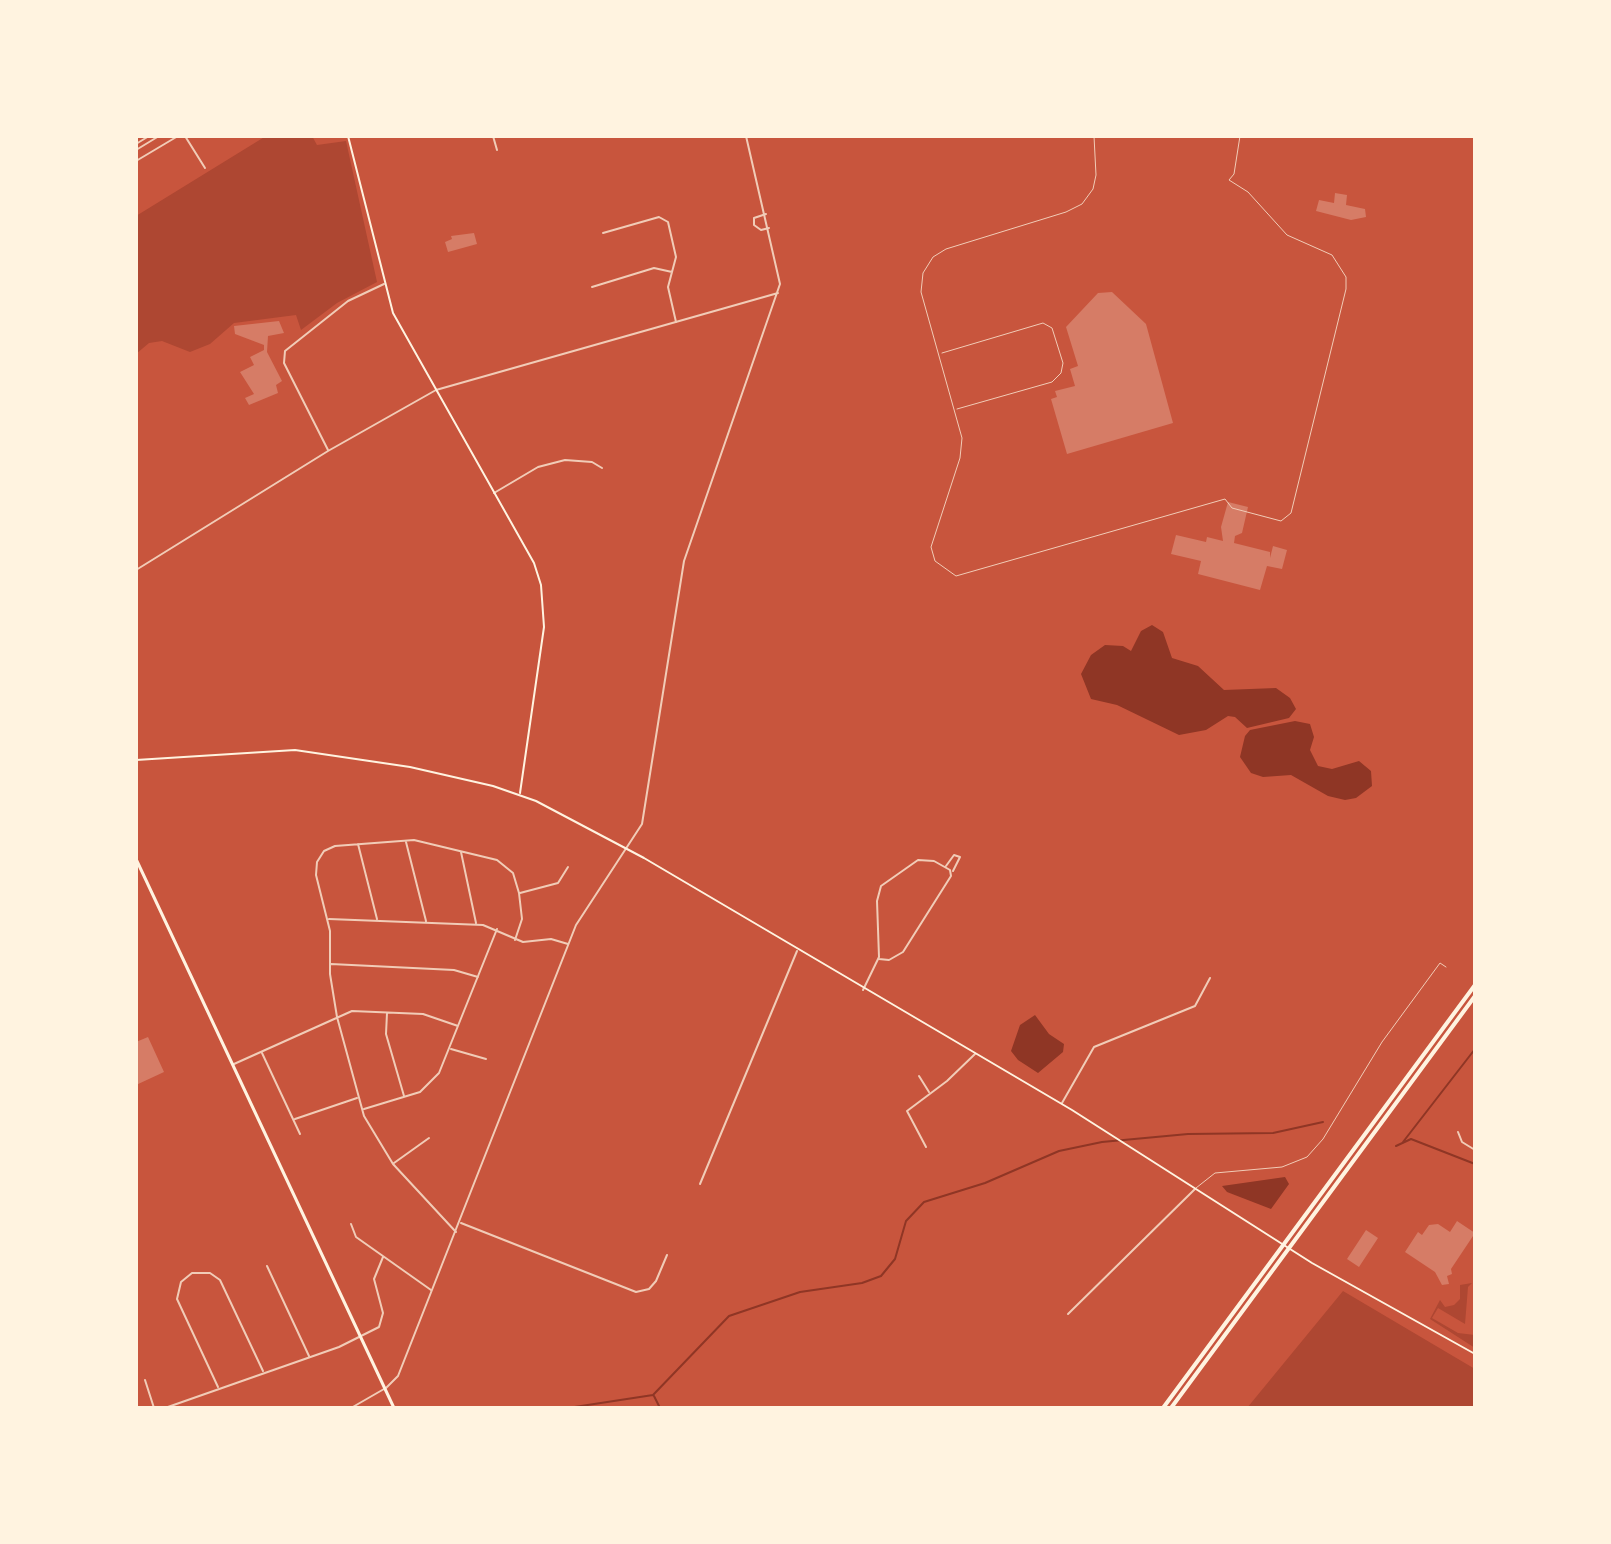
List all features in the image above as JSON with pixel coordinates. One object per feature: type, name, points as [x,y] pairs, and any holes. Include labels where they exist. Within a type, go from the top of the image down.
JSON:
[{"type":"highway","points":[[1163,1408],[1475,985]]},
{"type":"highway","points":[[1171,1408],[1475,996]]},
{"type":"main road","points":[[348,136],[393,313],[534,563],[544,604],[519,794]]},
{"type":"main road","points":[[136,760],[295,750],[410,767],[519,794],[629,849],[863,990],[1062,1104],[1312,1263],[1475,1354]]},
{"type":"main road","points":[[136,859],[394,1408]]},
{"type":"street","points":[[136,144],[149,136]]},
{"type":"street","points":[[136,150],[159,136]]},
{"type":"street","points":[[136,161],[178,136]]},
{"type":"street","points":[[185,136],[205,168]]},
{"type":"street","points":[[493,136],[497,150]]},
{"type":"street","points":[[351,1408],[385,1388],[398,1376],[568,944],[583,911],[629,849],[643,820],[684,561],[778,293],[779,271],[746,136]]},
{"type":"street","points":[[766,214],[754,218],[754,222],[758,229],[769,228]]},
{"type":"street","points":[[603,233],[659,217],[665,220],[676,257],[668,287],[676,322]]},
{"type":"street","points":[[592,287],[654,268],[673,272]]},
{"type":"street","points":[[328,451],[284,363],[285,351],[348,301],[384,284]]},
{"type":"street","points":[[136,570],[328,451],[436,390],[778,293]]},
{"type":"street","points":[[494,493],[538,467],[565,460],[592,462],[602,468]]},
{"type":"street","points":[[405,840],[426,923]]},
{"type":"street","points":[[456,1232],[393,1164],[362,1109],[337,1017],[327,919],[316,875],[317,862],[328,849],[358,843],[405,840],[461,851],[507,866],[519,893],[522,919],[515,940]]},
{"type":"street","points":[[358,843],[377,920]]},
{"type":"street","points":[[461,851],[476,925]]},
{"type":"street","points":[[879,959],[889,960],[903,952],[960,857],[954,855],[946,867]]},
{"type":"street","points":[[863,990],[879,959],[877,901],[881,886],[915,860],[929,860],[946,867],[951,873]]},
{"type":"street","points":[[519,893],[558,883],[568,867]]},
{"type":"street","points":[[327,919],[476,925],[497,929],[515,940],[551,939],[568,944]]},
{"type":"street","points":[[362,1109],[404,1097],[431,1082],[450,1049],[497,929]]},
{"type":"street","points":[[700,1184],[797,951]]},
{"type":"street","points":[[330,964],[454,970],[478,977]]},
{"type":"street","points":[[1062,1104],[1097,1044],[1195,1006],[1210,978]]},
{"type":"street","points":[[233,1065],[337,1017],[357,1011],[423,1014],[459,1026]]},
{"type":"street","points":[[387,1012],[386,1034],[404,1097]]},
{"type":"street","points":[[450,1049],[486,1059]]},
{"type":"street","points":[[262,1052],[300,1134]]},
{"type":"street","points":[[926,1147],[907,1111],[975,1054]]},
{"type":"street","points":[[919,1076],[930,1093]]},
{"type":"street","points":[[294,1120],[359,1098]]},
{"type":"street","points":[[1458,1132],[1462,1142],[1475,1150]]},
{"type":"street","points":[[393,1164],[429,1138]]},
{"type":"street","points":[[1068,1314],[1196,1188]]},
{"type":"street","points":[[460,1222],[619,1287],[644,1291],[656,1281],[667,1255]]},
{"type":"street","points":[[351,1224],[356,1237],[433,1290]]},
{"type":"street","points":[[165,1408],[361,1337],[382,1321],[374,1279],[383,1257]]},
{"type":"street","points":[[267,1266],[310,1357]]},
{"type":"street","points":[[219,1389],[177,1299],[181,1282],[192,1273],[205,1271],[220,1280],[263,1373]]},
{"type":"street","points":[[145,1380],[154,1408]]},
{"type":"lane","points":[[1094,136],[1096,175],[1093,189],[1082,204],[1066,212],[946,249],[930,260],[923,273],[921,292],[962,438],[961,452],[931,547],[935,561],[956,576],[1225,499],[1235,509],[1281,521],[1287,519],[1294,504],[1346,289],[1340,262],[1328,252],[1287,235],[1250,194],[1229,179],[1234,174],[1240,136]]},
{"type":"lane","points":[[939,354],[1043,323],[1052,328],[1063,363],[1059,377],[1052,382],[955,409]]},
{"type":"lane","points":[[1196,1188],[1215,1173],[1282,1167],[1307,1157],[1323,1139],[1382,1042],[1440,963],[1446,967]]},
{"type":"shaded area","points":[[266,136],[312,136],[317,145],[346,141],[377,282],[337,303],[301,330],[296,315],[234,323],[210,344],[190,352],[162,341],[149,343],[136,354],[136,216]]},
{"type":"shaded area","points":[[1152,625],[1163,632],[1172,658],[1198,666],[1224,690],[1276,688],[1290,698],[1296,709],[1289,718],[1247,728],[1235,717],[1228,716],[1206,730],[1179,735],[1117,705],[1091,699],[1081,674],[1091,655],[1105,645],[1123,646],[1131,651],[1141,631]]},
{"type":"shaded area","points":[[1295,721],[1310,724],[1314,737],[1310,750],[1318,766],[1332,769],[1359,761],[1371,771],[1372,786],[1356,798],[1345,800],[1328,796],[1291,775],[1263,777],[1251,773],[1240,757],[1245,736],[1250,730]]},
{"type":"shaded area","points":[[1035,1015],[1049,1034],[1064,1044],[1063,1052],[1038,1073],[1018,1060],[1011,1051],[1020,1025]]},
{"type":"shaded area","points":[[1285,1177],[1289,1184],[1271,1209],[1227,1192],[1222,1186]]},
{"type":"shaded area","points":[[1472,1283],[1468,1287],[1465,1324],[1438,1308],[1432,1318],[1458,1333],[1475,1335],[1475,1348],[1430,1319],[1440,1300],[1445,1307],[1454,1305],[1460,1299],[1460,1285]]},
{"type":"shaded area","points":[[1343,1291],[1475,1369],[1475,1408],[1247,1408]]},
{"type":"building","points":[[1335,193],[1347,195],[1346,205],[1365,209],[1366,217],[1351,220],[1316,211],[1319,200],[1334,203]]},
{"type":"building","points":[[474,233],[477,244],[448,252],[445,242],[452,239],[451,236]]},
{"type":"building","points":[[1112,292],[1146,324],[1173,423],[1067,454],[1051,399],[1057,397],[1055,391],[1075,386],[1070,369],[1078,366],[1066,327],[1098,293]]},
{"type":"building","points":[[279,321],[284,333],[268,336],[267,352],[282,381],[276,385],[278,393],[249,405],[245,398],[254,394],[240,372],[254,365],[250,357],[264,350],[264,345],[235,334],[234,326]]},
{"type":"building","points":[[1228,502],[1248,507],[1242,533],[1235,536],[1234,543],[1270,552],[1270,558],[1273,546],[1287,550],[1282,569],[1267,566],[1260,590],[1198,574],[1201,561],[1171,554],[1176,535],[1206,542],[1207,537],[1223,541],[1221,527]]},
{"type":"building","points":[[148,1037],[164,1072],[136,1085],[136,1042]]},
{"type":"building","points":[[1457,1221],[1475,1233],[1451,1269],[1452,1274],[1447,1276],[1449,1284],[1442,1285],[1435,1272],[1405,1252],[1418,1232],[1422,1235],[1429,1225],[1438,1224],[1450,1232]]},
{"type":"building","points":[[1366,1230],[1378,1238],[1359,1267],[1347,1259]]},
{"type":"waterway","points":[[1403,1142],[1475,1049]]},
{"type":"waterway","points":[[568,1408],[653,1395],[729,1316],[800,1292],[862,1283],[881,1276],[895,1259],[906,1221],[924,1202],[985,1183],[1059,1151],[1102,1142],[1188,1134],[1273,1133],[1323,1122]]},
{"type":"waterway","points":[[1396,1146],[1411,1139],[1475,1164]]},
{"type":"waterway","points":[[654,1396],[660,1408]]}]
